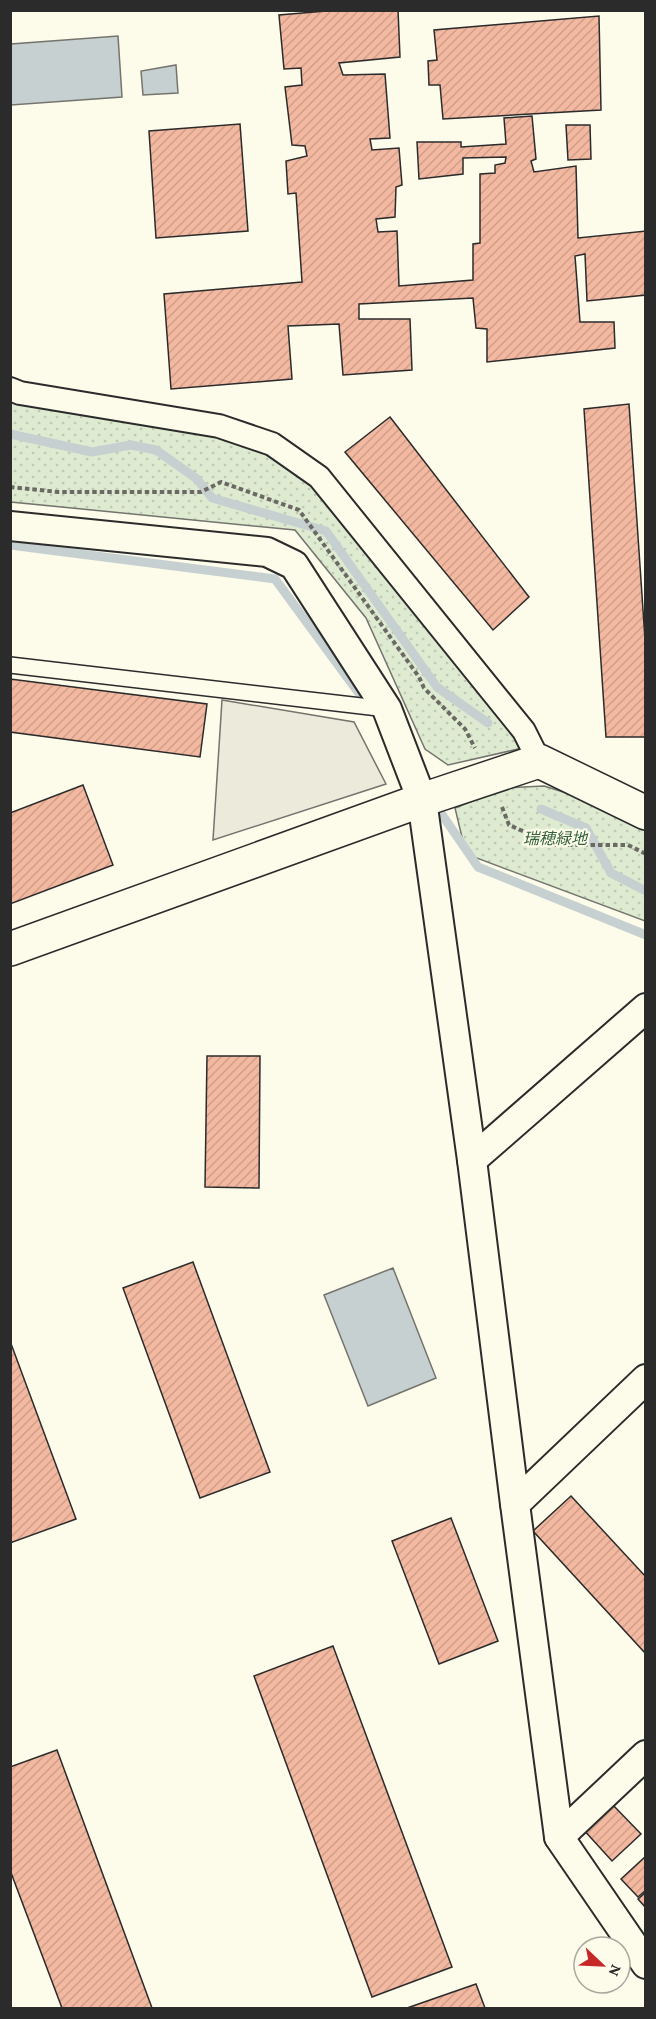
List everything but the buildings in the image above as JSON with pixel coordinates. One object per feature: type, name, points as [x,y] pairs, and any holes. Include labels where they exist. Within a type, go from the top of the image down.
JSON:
[{"type":"street","points":[[10,389],[20,393],[219,426],[272,444],[319,477],[524,730],[539,761],[645,813]]},
{"type":"street","points":[[10,526],[267,552],[294,565],[387,709],[422,800],[472,1160],[559,1837],[645,1964]]},
{"type":"street","points":[[10,949],[422,800],[539,761]]},
{"type":"street","points":[[472,1160],[645,1008]]},
{"type":"street","points":[[515,1504],[645,1380]]},
{"type":"street","points":[[559,1837],[645,1755]]},
{"type":"lane","points":[[10,665],[387,709]]},
{"type":"green space","points":[[10,393],[268,447],[318,482],[527,747],[448,765],[425,749],[366,618],[295,530],[11,502]]},
{"type":"green space","name":"瑞穂緑地","points":[[544,786],[573,795],[645,830],[645,921],[466,854],[455,808],[505,788]]},
{"type":"shaded area","points":[[118,36],[122,97],[11,105],[11,44]]},
{"type":"shaded area","points":[[176,65],[178,93],[143,95],[141,71]]},
{"type":"shaded area","points":[[222,700],[354,722],[386,784],[213,840]]},
{"type":"shaded area","points":[[393,1268],[436,1378],[368,1406],[324,1295]]},
{"type":"waterway","points":[[10,434],[92,452],[131,445],[156,450],[197,479],[212,498],[326,531],[437,687],[488,723]]},
{"type":"waterway","points":[[10,545],[275,579],[369,707]]},
{"type":"waterway","points":[[434,803],[478,867],[646,935]]},
{"type":"waterway","points":[[541,809],[586,828],[611,873],[646,891]]}]
